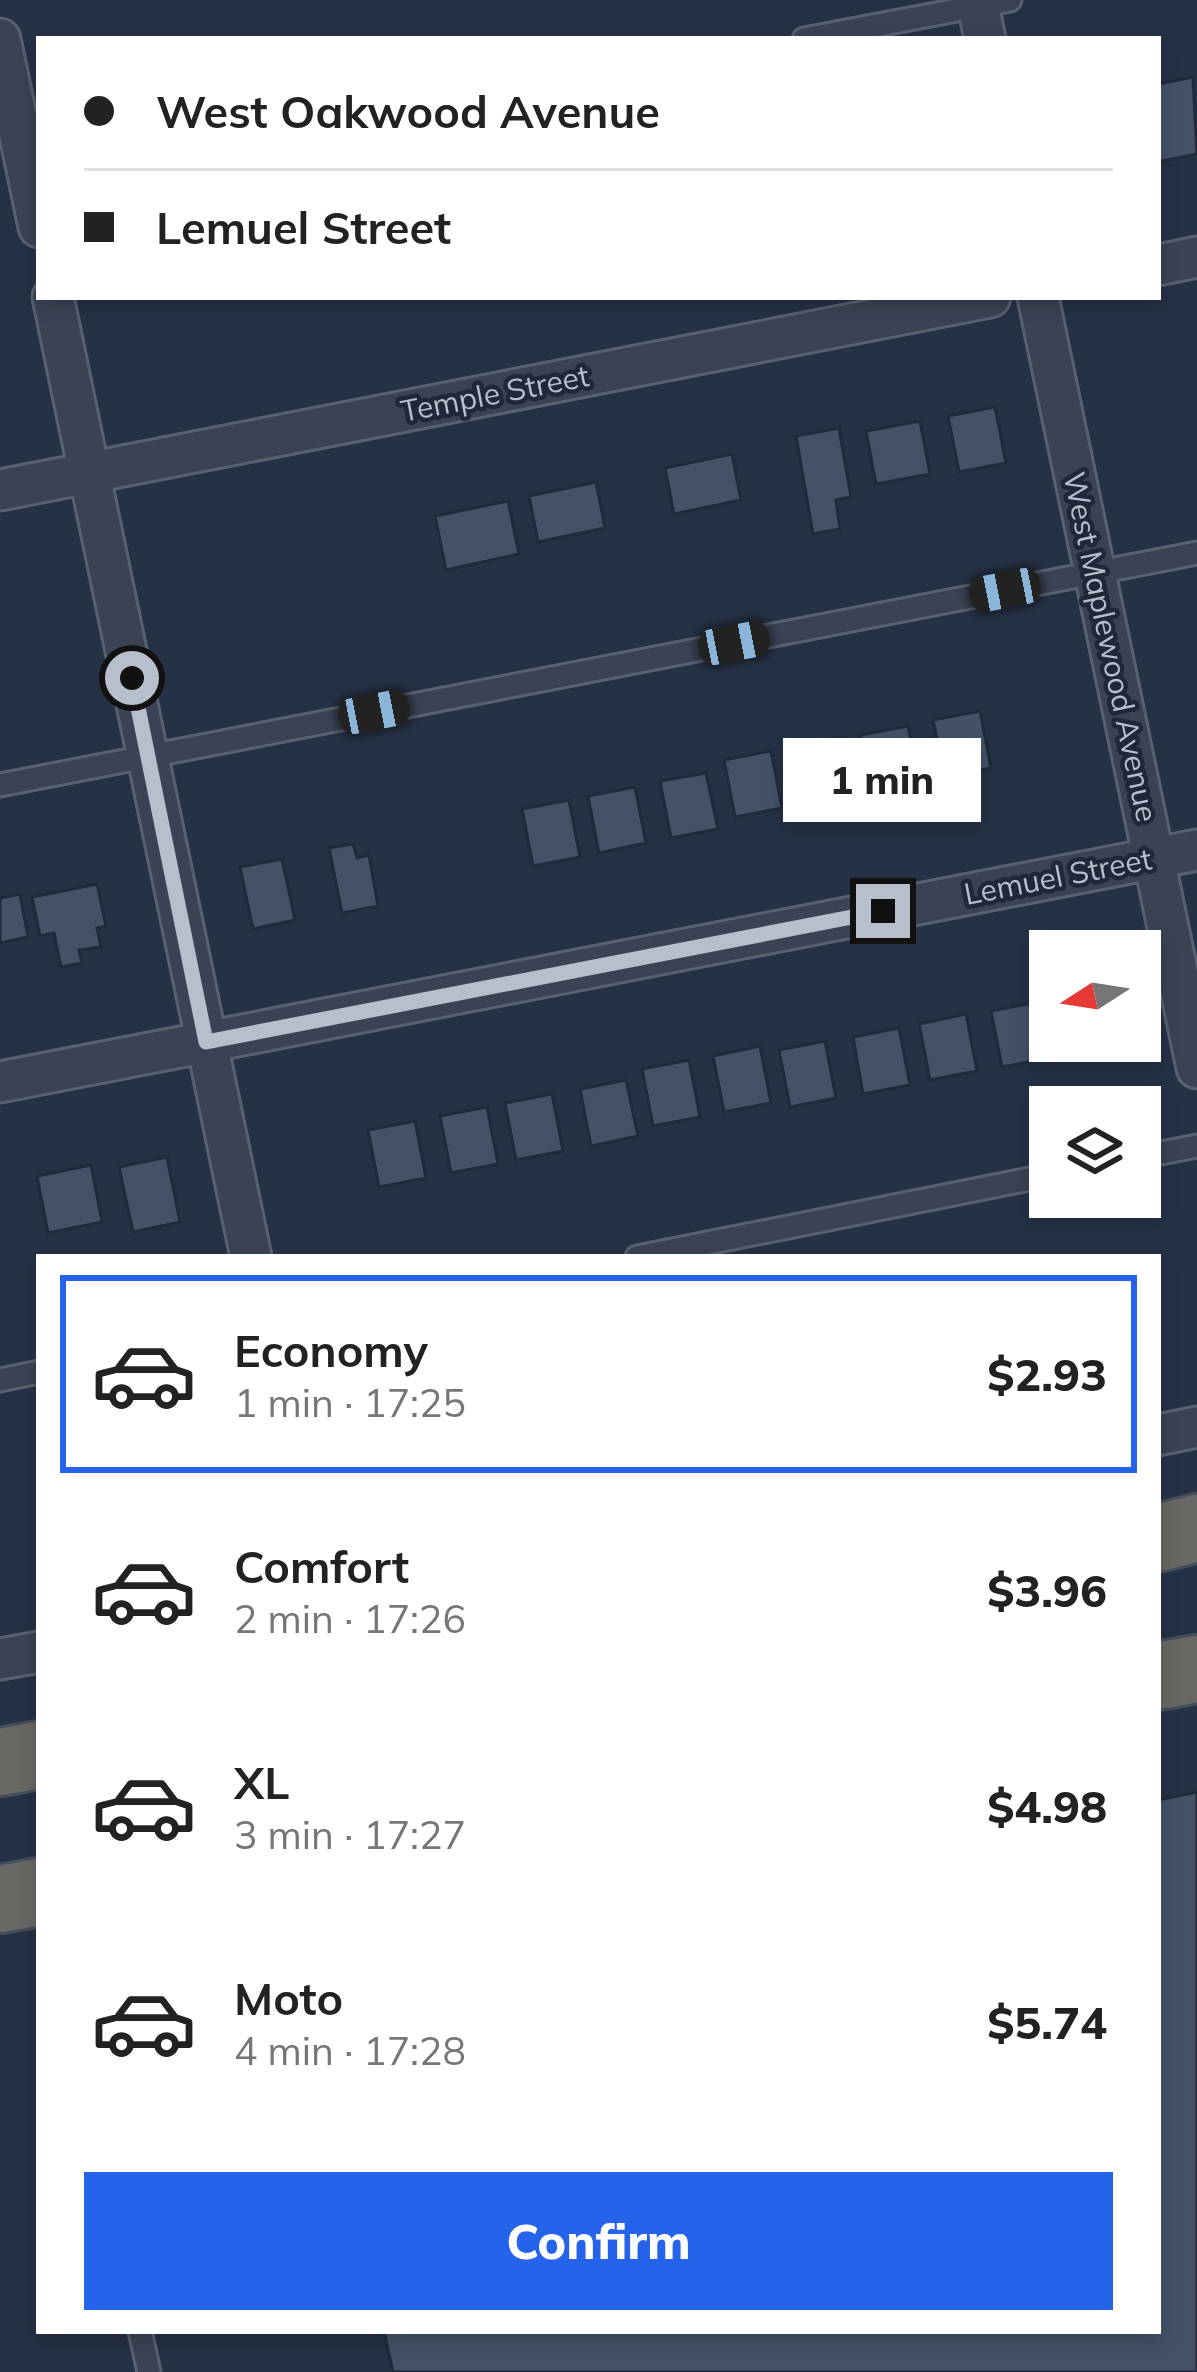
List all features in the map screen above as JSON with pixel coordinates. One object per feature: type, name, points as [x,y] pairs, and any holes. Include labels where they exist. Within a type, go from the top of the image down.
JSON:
[{"type":"highway","points":[[1161,1537],[1197,1528]]},
{"type":"highway","points":[[1161,1675],[1197,1669]]},
{"type":"highway","points":[[0,1762],[36,1756]]},
{"type":"highway","points":[[0,1899],[36,1893]]},
{"type":"street","points":[[0,39],[23,187],[36,220]]},
{"type":"street","points":[[1161,264],[1197,257]]},
{"type":"street","points":[[54,300],[250,1254]]},
{"type":"street","name":"Temple Street","points":[[0,490],[975,300]]},
{"type":"street","name":"West Maplewood Avenue","points":[[1039,300],[1197,1068]]},
{"type":"street","name":"Lemuel Street","points":[[0,1082],[1197,850]]},
{"type":"street","points":[[1161,1434],[1197,1427]]},
{"type":"street","points":[[0,1659],[36,1653]]},
{"type":"lane","points":[[824,36],[988,11]]},
{"type":"lane","points":[[0,785],[1197,553]]},
{"type":"lane","points":[[1161,1153],[1197,1146]]},
{"type":"lane","points":[[652,1254],[1029,1179]]},
{"type":"lane","points":[[0,1379],[36,1373]]},
{"type":"lane","points":[[141,2334],[149,2372]]},
{"type":"building","points":[[1193,77],[1197,154],[1161,161],[1161,83]]},
{"type":"building","points":[[995,407],[1006,463],[959,472],[948,416]]},
{"type":"building","points":[[920,421],[930,474],[876,484],[866,431]]},
{"type":"building","points":[[839,428],[851,497],[836,500],[840,529],[813,534],[796,436]]},
{"type":"building","points":[[732,454],[741,500],[674,514],[665,468]]},
{"type":"building","points":[[596,482],[605,528],[538,542],[529,496]]},
{"type":"building","points":[[508,501],[519,554],[446,570],[435,516]]},
{"type":"building","points":[[980,711],[991,768],[945,777],[933,720]]},
{"type":"building","points":[[908,726],[919,783],[872,792],[861,735]]},
{"type":"building","points":[[842,737],[854,794],[807,804],[796,747]]},
{"type":"building","points":[[771,751],[782,808],[735,817],[724,760]]},
{"type":"building","points":[[706,773],[718,829],[671,838],[660,781]]},
{"type":"building","points":[[635,787],[646,843],[599,853],[588,796]]},
{"type":"building","points":[[569,800],[580,857],[533,866],[522,809]]},
{"type":"building","points":[[353,844],[357,858],[369,855],[378,906],[342,913],[329,848]]},
{"type":"building","points":[[282,859],[295,920],[253,929],[240,867]]},
{"type":"building","points":[[97,884],[106,926],[97,928],[101,947],[79,950],[82,963],[61,967],[54,933],[40,936],[32,897]]},
{"type":"building","points":[[20,894],[28,937],[0,943],[0,898]]},
{"type":"building","points":[[1029,1004],[1029,1062],[1002,1067],[991,1011]]},
{"type":"building","points":[[966,1014],[977,1071],[930,1080],[919,1024]]},
{"type":"building","points":[[899,1028],[910,1085],[863,1094],[853,1037]]},
{"type":"building","points":[[825,1041],[836,1098],[790,1107],[779,1050]]},
{"type":"building","points":[[760,1046],[771,1103],[724,1112],[713,1056]]},
{"type":"building","points":[[689,1060],[700,1117],[653,1126],[642,1069]]},
{"type":"building","points":[[626,1080],[638,1136],[591,1146],[580,1089]]},
{"type":"building","points":[[552,1094],[563,1151],[516,1160],[505,1103]]},
{"type":"building","points":[[487,1107],[498,1164],[451,1173],[440,1116]]},
{"type":"building","points":[[415,1121],[426,1178],[379,1187],[368,1130]]},
{"type":"building","points":[[167,1157],[180,1222],[133,1232],[119,1167]]},
{"type":"building","points":[[91,1165],[102,1222],[48,1233],[37,1176]]},
{"type":"building","points":[[1197,1792],[1197,2372],[393,2372],[385,2334],[1161,2334],[1161,1799]]},
{"type":"route","points":[[132,678],[206,1042],[883,911]]}]
